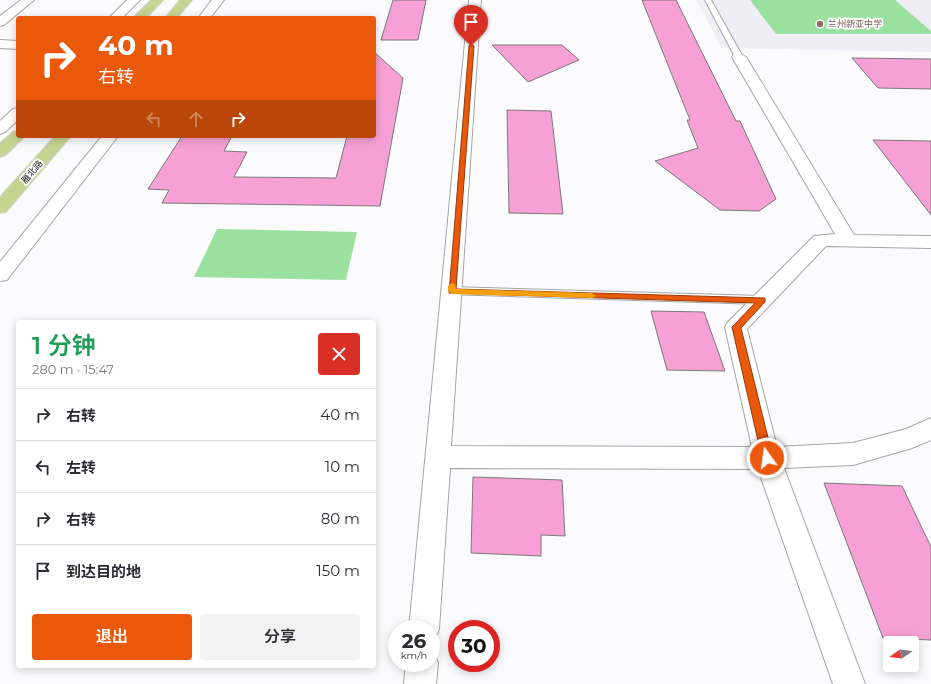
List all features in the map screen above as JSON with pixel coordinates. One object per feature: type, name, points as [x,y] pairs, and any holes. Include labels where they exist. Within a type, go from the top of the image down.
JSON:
[{"type":"main road","points":[[141,16],[157,0]]},
{"type":"main road","points":[[172,16],[186,0]]},
{"type":"main road","points":[[0,152],[16,137]]},
{"type":"main road","name":"雁北路","points":[[0,208],[61,138]]},
{"type":"street","points":[[0,22],[28,0]]},
{"type":"street","points":[[117,16],[134,0]]},
{"type":"street","points":[[206,16],[218,0]]},
{"type":"street","points":[[425,620],[475,0]]},
{"type":"street","points":[[0,44],[16,45]]},
{"type":"street","points":[[739,57],[848,240]]},
{"type":"street","points":[[0,129],[16,114]]},
{"type":"street","points":[[0,275],[108,138]]},
{"type":"street","points":[[849,684],[767,458],[736,327],[821,240],[931,242]]},
{"type":"street","points":[[438,457],[767,458],[852,454],[912,438],[931,428]]},
{"type":"street","points":[[420,684],[421,672]]},
{"type":"lane","points":[[708,0],[739,57]]},
{"type":"lane","points":[[452,291],[762,300]]},
{"type":"shaded area","name":"兰州新亚中学","points":[[696,0],[931,0],[931,52],[722,48]]},
{"type":"green space","points":[[750,0],[895,0],[931,31],[931,34],[776,34]]},
{"type":"green space","points":[[217,229],[357,232],[346,280],[194,277]]},
{"type":"building","points":[[393,0],[426,0],[418,40],[381,40]]},
{"type":"building","points":[[642,0],[676,0],[736,121],[740,121],[776,199],[759,211],[720,210],[655,161],[698,148],[687,120],[690,120]]},
{"type":"building","points":[[492,45],[562,45],[579,60],[528,82]]},
{"type":"building","points":[[376,54],[403,78],[380,206],[162,203],[169,190],[148,189],[181,138],[231,138],[224,151],[247,152],[234,177],[336,178],[346,138],[376,138]]},
{"type":"building","points":[[852,58],[931,59],[931,89],[878,88]]},
{"type":"building","points":[[507,110],[551,111],[563,214],[509,213]]},
{"type":"building","points":[[873,140],[931,141],[931,215]]},
{"type":"building","points":[[651,311],[704,312],[725,371],[667,370]]},
{"type":"building","points":[[473,477],[562,480],[565,536],[541,535],[541,556],[471,553]]},
{"type":"building","points":[[824,483],[902,486],[931,547],[931,640],[919,640],[919,636],[883,636],[883,638]]},
{"type":"slow traffic","points":[[452,286],[452,291],[592,296]]},
{"type":"place","name":"兰州新亚中学","points":[[820,24]]},
{"type":"route","points":[[471,46],[452,291],[762,300],[736,327],[767,458]]}]
